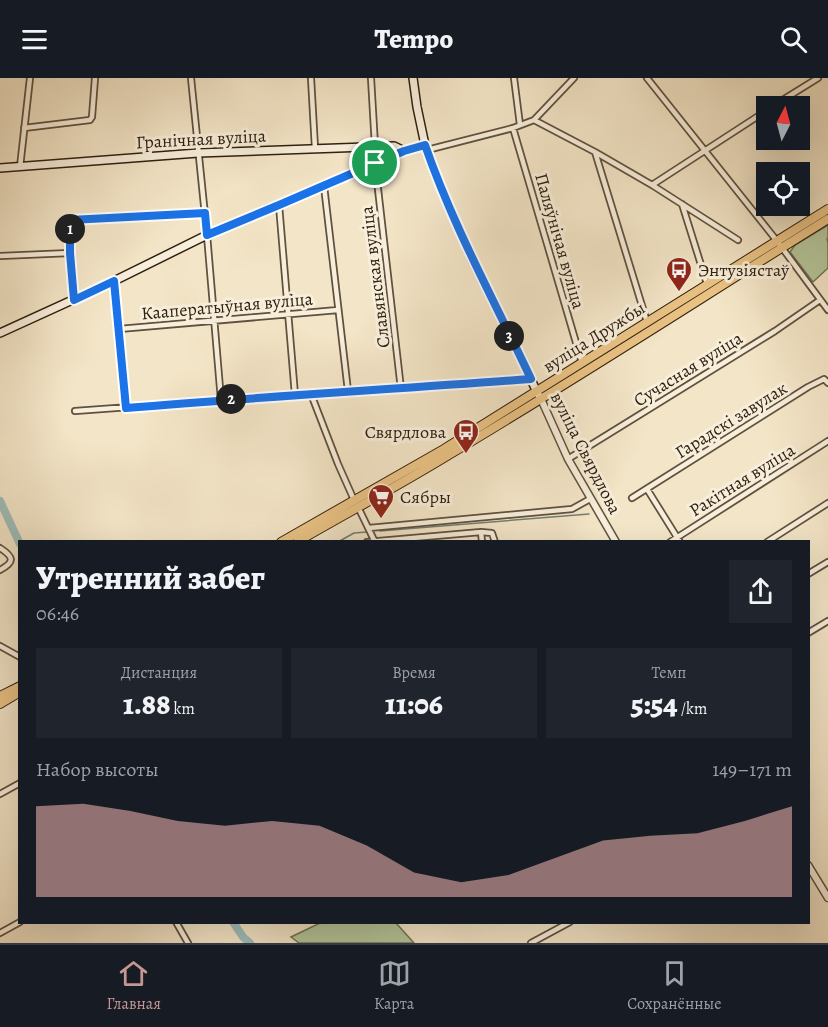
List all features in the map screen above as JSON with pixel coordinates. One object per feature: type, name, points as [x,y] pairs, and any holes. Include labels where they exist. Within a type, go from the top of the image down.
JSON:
[{"type":"main road","name":"вуліца Свярдлова","points":[[413,78],[426,147],[440,185],[473,261],[541,399]]},
{"type":"main road","name":"Гранічная вуліца","points":[[0,168],[198,153],[315,148],[394,146],[404,151]]},
{"type":"main road","points":[[0,333],[74,300],[207,235],[404,151],[426,147]]},
{"type":"main road","name":"вуліца Дружбы","points":[[285,540],[448,456],[541,399],[779,244],[828,209]]},
{"type":"main road","name":"вуліца Дружбы","points":[[356,504],[707,284],[828,219]]},
{"type":"main road","points":[[541,399],[542,392],[582,363]]},
{"type":"main road","points":[[498,424],[534,398],[537,391]]},
{"type":"main road","points":[[300,540],[356,504]]},
{"type":"main road","points":[[0,696],[18,687]]},
{"type":"main road","points":[[0,705],[18,695]]},
{"type":"street","points":[[20,167],[30,78]]},
{"type":"street","points":[[24,128],[90,120],[95,78]]},
{"type":"street","points":[[191,78],[221,400]]},
{"type":"street","points":[[311,78],[315,148]]},
{"type":"street","points":[[371,78],[375,146]]},
{"type":"street","points":[[514,78],[520,125]]},
{"type":"street","points":[[426,147],[513,128],[534,120],[574,78]]},
{"type":"street","points":[[647,78],[779,244],[828,310]]},
{"type":"street","points":[[789,96],[818,78]]},
{"type":"street","points":[[652,185],[756,117]]},
{"type":"street","points":[[534,120],[652,185],[738,240]]},
{"type":"street","name":"Паляўнічая вуліца","points":[[513,128],[582,363]]},
{"type":"street","points":[[595,152],[647,322]]},
{"type":"street","name":"Славянская вуліца","points":[[375,163],[401,388]]},
{"type":"street","points":[[324,186],[348,391]]},
{"type":"street","points":[[682,204],[707,284]]},
{"type":"street","points":[[279,205],[295,395]]},
{"type":"street","points":[[74,300],[70,220],[205,213]]},
{"type":"street","points":[[0,256],[70,253]]},
{"type":"street","points":[[114,281],[126,408]]},
{"type":"street","name":"Сучасная вуліца","points":[[568,459],[820,300]]},
{"type":"street","name":"Кааператыўная вуліца","points":[[119,329],[338,310]]},
{"type":"street","name":"Гарадскі завулак","points":[[632,498],[808,387],[824,378],[828,383]]},
{"type":"street","points":[[75,411],[531,379]]},
{"type":"street","points":[[311,394],[338,464],[374,540],[481,532],[492,533],[494,540]]},
{"type":"street","name":"вуліца Свярдлова","points":[[541,399],[568,459],[615,540]]},
{"type":"street","name":"Ракітная вуліца","points":[[679,539],[828,441]]},
{"type":"street","points":[[647,489],[679,539]]},
{"type":"street","points":[[369,528],[572,509],[590,499]]},
{"type":"street","points":[[770,540],[828,503]]},
{"type":"street","points":[[481,532],[482,540]]},
{"type":"street","points":[[0,548],[11,558],[9,565],[0,570]]},
{"type":"street","points":[[810,573],[828,562]]},
{"type":"street","points":[[810,632],[828,621]]},
{"type":"street","points":[[0,646],[18,656]]},
{"type":"street","points":[[0,794],[18,784]]},
{"type":"street","points":[[810,868],[828,898]]},
{"type":"street","points":[[0,933],[18,923]]},
{"type":"street","points":[[177,924],[188,943]]},
{"type":"street","points":[[531,943],[566,924]]},
{"type":"green space","points":[[828,225],[828,268],[813,282],[790,252],[795,245]]},
{"type":"green space","points":[[318,924],[397,924],[414,943],[299,943],[291,937]]},
{"type":"waterway","points":[[0,501],[18,540]]},
{"type":"waterway","points":[[380,531],[589,514]]},
{"type":"waterway","points":[[342,540],[354,533],[367,532]]},
{"type":"waterway","points":[[234,924],[250,943]]},
{"type":"place","name":"Энтузіястаў","points":[[679,293]]},
{"type":"place","name":"Свярдлова","points":[[466,455]]},
{"type":"place","name":"Сябры","points":[[381,520]]},
{"type":"route","points":[[425,145],[473,261],[531,379],[126,408],[114,281],[74,300],[70,220],[205,213],[207,235],[375,163],[425,145]]}]
